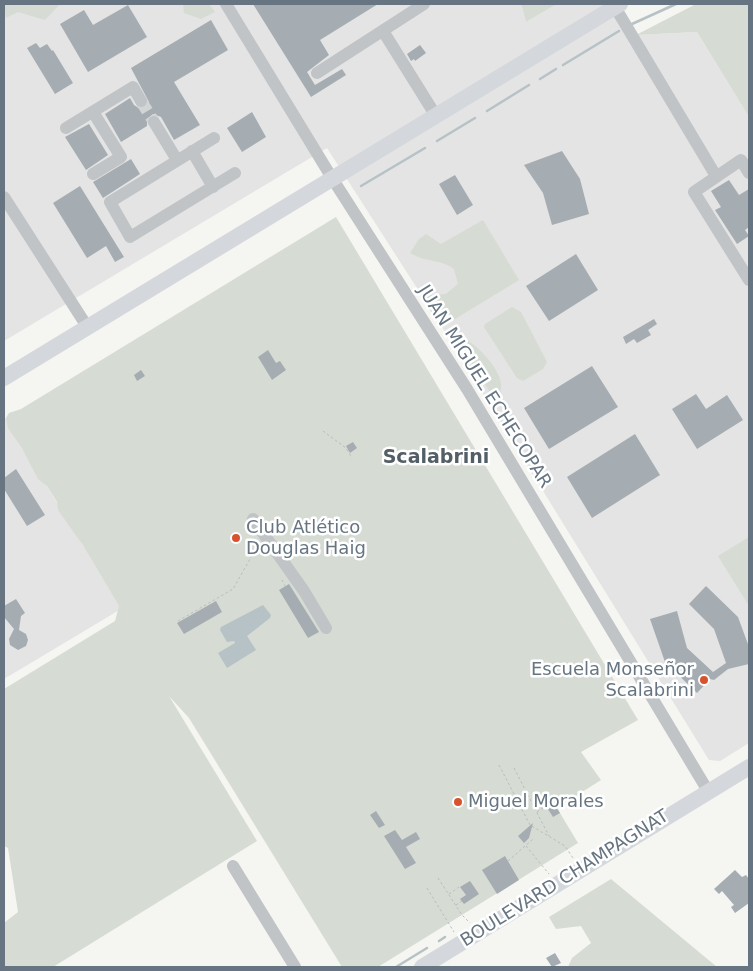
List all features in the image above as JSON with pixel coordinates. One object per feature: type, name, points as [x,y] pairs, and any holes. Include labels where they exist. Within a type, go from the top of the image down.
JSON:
[{"type":"main road","points":[[4,378],[618,5]]},
{"type":"main road","name":"BOULEVARD CHAMPAGNAT","points":[[422,967],[580,870],[707,788],[749,766]]},
{"type":"street","name":"JUAN MIGUEL ECHECOPAR","points":[[226,4],[332,178],[467,389],[707,788]]},
{"type":"street","points":[[316,73],[424,4]]},
{"type":"street","points":[[618,5],[716,176]]},
{"type":"street","points":[[383,30],[436,116]]},
{"type":"street","points":[[66,128],[133,87],[141,101]]},
{"type":"street","points":[[93,112],[121,157],[93,174]]},
{"type":"street","points":[[154,122],[177,160]]},
{"type":"street","points":[[214,138],[110,202],[130,237],[235,174]]},
{"type":"street","points":[[192,151],[213,187]]},
{"type":"street","points":[[749,173],[741,160],[694,192],[749,280]]},
{"type":"street","points":[[4,197],[88,328]]},
{"type":"street","points":[[253,519],[304,591],[326,628]]},
{"type":"street","points":[[707,788],[749,758]]},
{"type":"street","points":[[233,866],[295,967]]},
{"type":"path","points":[[323,431],[346,448],[352,458]]},
{"type":"path","points":[[178,622],[233,590],[263,535]]},
{"type":"path","points":[[499,766],[530,826],[565,846],[580,870]]},
{"type":"path","points":[[514,768],[549,836]]},
{"type":"path","points":[[537,812],[546,806]]},
{"type":"path","points":[[508,861],[533,839]]},
{"type":"path","points":[[526,846],[556,884]]},
{"type":"path","points":[[438,878],[474,928]]},
{"type":"path","points":[[448,894],[458,887]]},
{"type":"path","points":[[427,888],[462,943]]},
{"type":"path","points":[[456,905],[462,901]]},
{"type":"shaded area","points":[[4,4],[521,4],[526,22],[557,4],[618,4],[636,35],[697,32],[749,117],[749,743],[720,761],[709,760],[442,327],[327,148],[4,341]]},
{"type":"shaded area","points":[[4,4],[60,4],[45,20],[18,12],[6,18]]},
{"type":"shaded area","points":[[183,4],[209,4],[215,12],[201,19],[184,13]]},
{"type":"shaded area","points":[[521,4],[557,4],[526,22]]},
{"type":"shaded area","points":[[696,4],[749,4],[749,117],[697,32],[636,35]]},
{"type":"shaded area","name":"Club Atlético Douglas Haig","points":[[336,217],[638,720],[581,752],[601,780],[557,808],[578,843],[378,967],[342,967],[189,718],[169,696],[257,841],[53,967],[4,967],[4,923],[18,912],[8,848],[4,846],[4,689],[115,621],[119,606],[82,544],[58,510],[57,502],[47,486],[38,479],[22,448],[8,428],[6,418],[9,413],[21,409]]},
{"type":"shaded area","points":[[483,220],[519,280],[442,327],[420,296],[446,294],[458,284],[454,269],[443,263],[410,253],[419,239],[426,234],[441,244]]},
{"type":"shaded area","points":[[512,307],[521,312],[547,362],[543,369],[523,381],[517,378],[484,327],[485,324]]},
{"type":"shaded area","points":[[463,337],[486,357],[499,375],[500,393],[495,400],[457,340]]},
{"type":"shaded area","points":[[6,418],[121,609],[4,679],[4,419]]},
{"type":"shaded area","points":[[749,537],[749,606],[718,556]]},
{"type":"shaded area","points":[[263,605],[271,615],[270,618],[247,636],[256,650],[227,668],[218,653],[235,643],[234,641],[227,642],[220,630],[221,627]]},
{"type":"shaded area","points":[[611,879],[717,967],[568,967],[572,958],[591,943],[581,926],[556,929],[549,917]]},
{"type":"building","points":[[253,4],[378,4],[320,40],[329,55],[307,72],[315,85],[342,69],[346,75],[311,97]]},
{"type":"building","points":[[128,5],[147,37],[88,72],[60,24],[84,10],[93,25]]},
{"type":"building","points":[[211,20],[228,50],[174,82],[200,125],[174,140],[161,117],[153,114],[147,119],[147,126],[121,142],[105,114],[130,98],[134,105],[140,109],[145,108],[149,102],[131,68]]},
{"type":"building","points":[[36,43],[40,48],[47,44],[53,50],[73,83],[55,94],[27,48]]},
{"type":"building","points":[[420,45],[426,53],[415,61],[414,59],[411,61],[407,54]]},
{"type":"building","points":[[252,112],[266,137],[242,152],[227,128]]},
{"type":"building","points":[[89,124],[108,155],[86,170],[65,137]]},
{"type":"building","points":[[562,151],[580,179],[589,214],[552,225],[543,193],[524,165]]},
{"type":"building","points":[[131,159],[140,174],[103,198],[93,182]]},
{"type":"building","points":[[455,175],[473,205],[457,215],[439,184]]},
{"type":"building","points":[[729,180],[739,195],[749,189],[749,227],[745,230],[749,236],[737,244],[715,210],[721,207],[711,191]]},
{"type":"building","points":[[80,186],[124,257],[115,262],[106,246],[87,258],[53,203]]},
{"type":"building","points":[[576,254],[598,290],[549,321],[526,286]]},
{"type":"building","points":[[654,319],[657,324],[648,330],[651,335],[637,343],[634,339],[626,344],[623,337]]},
{"type":"building","points":[[268,350],[276,363],[280,361],[286,370],[272,380],[258,357]]},
{"type":"building","points":[[592,366],[618,407],[549,449],[524,408]]},
{"type":"building","points":[[141,370],[145,376],[137,381],[134,375]]},
{"type":"building","points":[[696,394],[706,409],[727,395],[743,420],[697,449],[672,409]]},
{"type":"building","points":[[635,434],[660,475],[592,518],[567,477]]},
{"type":"building","points":[[353,442],[357,448],[350,453],[346,446]]},
{"type":"building","points":[[16,469],[45,515],[27,526],[4,489],[4,478]]},
{"type":"building","points":[[289,584],[319,632],[308,638],[279,590]]},
{"type":"building","points":[[706,586],[738,617],[749,647],[749,664],[728,669],[714,680],[710,679],[697,693],[665,662],[650,619],[677,611],[687,648],[713,672],[726,663],[714,629],[689,604]]},
{"type":"building","points":[[16,599],[25,613],[21,616],[19,630],[26,634],[28,640],[26,646],[18,650],[10,645],[9,639],[14,629],[4,617],[4,606]]},
{"type":"building","points":[[216,601],[222,612],[184,634],[177,623]]},
{"type":"building","points":[[549,796],[560,813],[553,817],[542,800]]},
{"type":"building","points":[[376,811],[385,825],[379,828],[370,815]]},
{"type":"building","points":[[533,823],[529,838],[524,843],[518,836]]},
{"type":"building","points":[[395,830],[402,840],[416,832],[420,839],[406,847],[416,863],[405,869],[384,836]]},
{"type":"building","points":[[505,856],[519,880],[497,894],[482,870]]},
{"type":"building","points":[[735,870],[742,877],[746,875],[749,879],[749,903],[735,913],[731,907],[734,905],[722,891],[719,894],[714,889]]},
{"type":"building","points":[[470,881],[479,894],[464,904],[460,899],[466,895],[460,887]]},
{"type":"building","points":[[555,953],[561,963],[552,967],[546,958]]},
{"type":"waterway","points":[[632,24],[676,4]]},
{"type":"waterway","points":[[563,65],[619,31]]},
{"type":"waterway","points":[[540,79],[556,69]]},
{"type":"waterway","points":[[487,111],[529,85]]},
{"type":"waterway","points":[[437,141],[475,118]]},
{"type":"waterway","points":[[361,186],[425,148]]},
{"type":"waterway","points":[[439,941],[445,937]]},
{"type":"waterway","points":[[396,967],[427,948]]},
{"type":"tunnel","points":[[141,101],[154,122]]},
{"type":"place","name":"Club Atlético Douglas Haig","points":[[236,538]]},
{"type":"place","name":"Escuela Monseñor Scalabrini","points":[[704,680]]},
{"type":"place","name":"Miguel Morales","points":[[458,802]]},
{"type":"district","name":"Scalabrini","points":[[436,458]]}]
